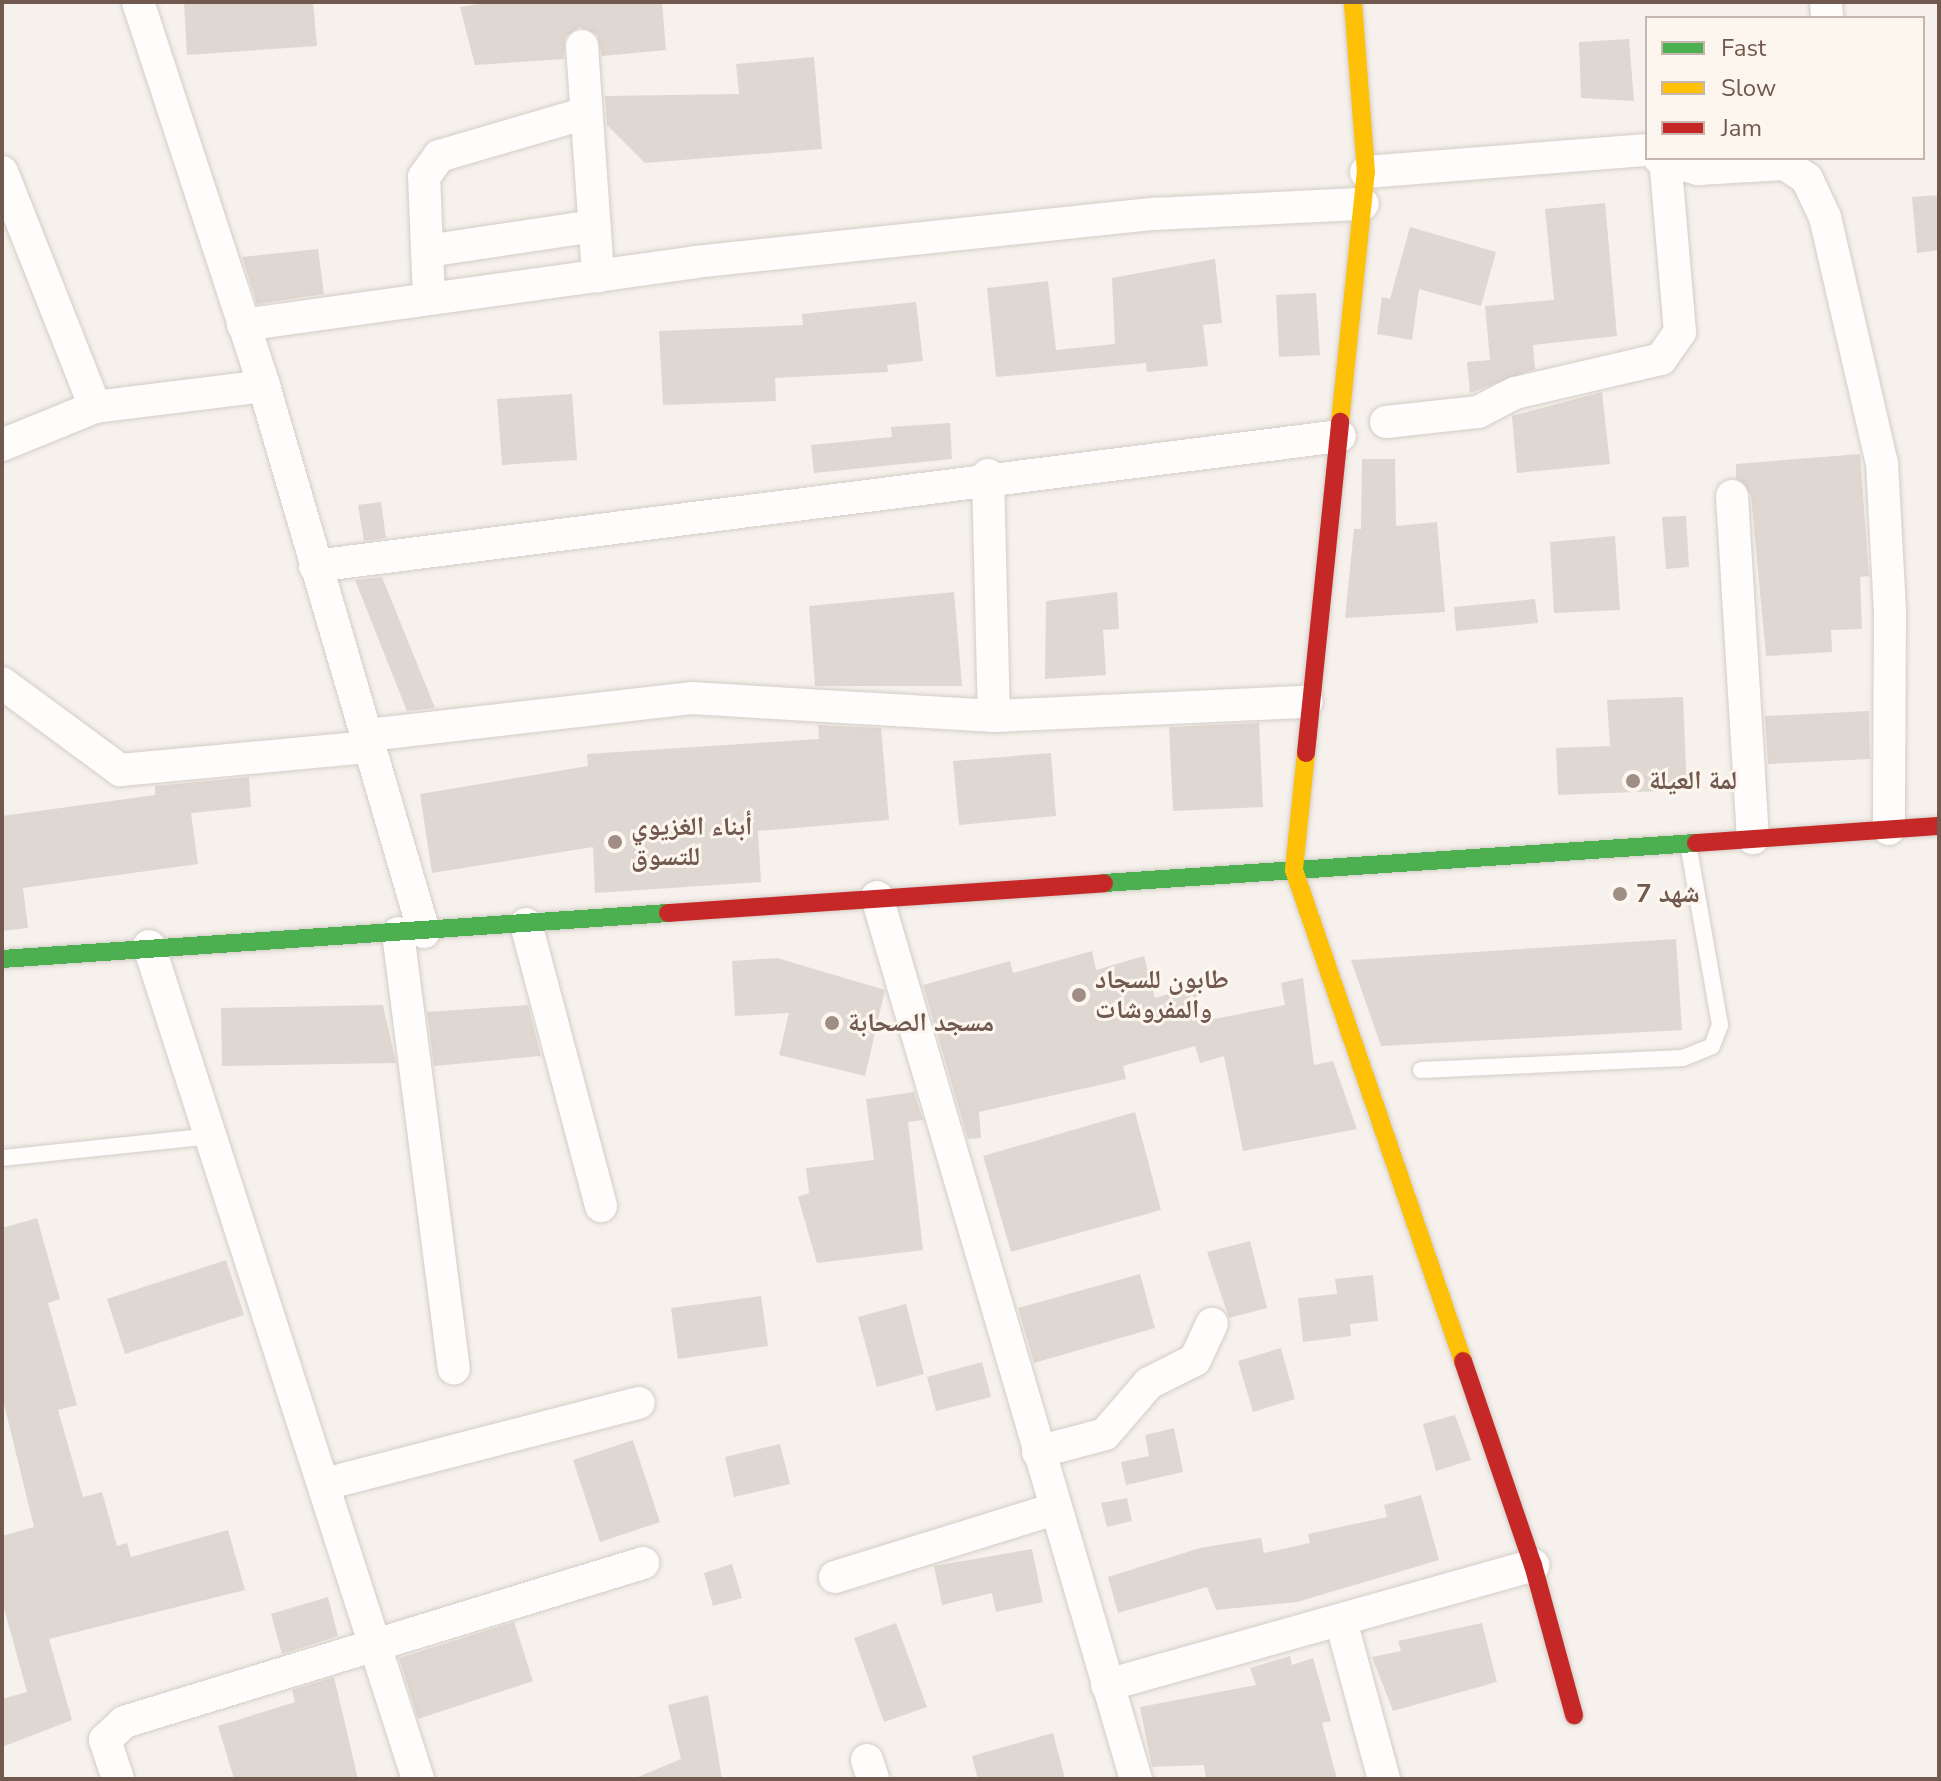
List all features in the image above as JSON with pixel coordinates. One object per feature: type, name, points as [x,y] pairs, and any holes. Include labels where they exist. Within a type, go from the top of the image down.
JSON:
[{"type":"main road","points":[[1353,2],[1366,172],[1340,436],[1307,702],[1294,870],[1533,1565],[1574,1715]]},
{"type":"main road","points":[[2,959],[149,946],[411,932],[877,897],[1939,826]]},
{"type":"street","points":[[138,2],[264,386],[369,741],[411,932],[454,1368]]},
{"type":"street","points":[[582,46],[598,276]]},
{"type":"street","points":[[429,299],[424,177],[439,156],[586,113]]},
{"type":"street","points":[[1366,172],[1645,157]]},
{"type":"street","points":[[1386,422],[1478,412],[1515,393],[1661,359],[1680,332],[1658,160]]},
{"type":"street","points":[[1670,160],[1698,169],[1785,164],[1807,179],[1825,217],[1882,463],[1890,611],[1889,829]]},
{"type":"street","points":[[2,172],[95,407]]},
{"type":"street","points":[[243,325],[598,276],[1155,214],[1363,204]]},
{"type":"street","points":[[427,251],[594,226]]},
{"type":"street","points":[[2,445],[95,407],[264,386]]},
{"type":"street","points":[[315,566],[988,475],[1340,436]]},
{"type":"street","points":[[988,475],[994,716]]},
{"type":"street","points":[[1732,496],[1753,838]]},
{"type":"street","points":[[2,683],[120,770],[691,698],[994,716],[1307,702]]},
{"type":"street","points":[[877,897],[1054,1509],[1136,1779]]},
{"type":"street","points":[[526,924],[601,1206]]},
{"type":"street","points":[[149,946],[418,1779]]},
{"type":"street","points":[[1038,1452],[1105,1434],[1149,1383],[1195,1360],[1212,1324]]},
{"type":"street","points":[[325,1484],[639,1403]]},
{"type":"street","points":[[835,1577],[1054,1509]]},
{"type":"street","points":[[118,1779],[105,1740],[124,1722],[377,1650],[643,1563]]},
{"type":"street","points":[[1107,1685],[1533,1565]]},
{"type":"street","points":[[1341,1621],[1384,1779]]},
{"type":"lane","points":[[1421,1070],[1683,1058],[1712,1046],[1720,1025],[1688,842]]},
{"type":"lane","points":[[2,1158],[211,1136]]},
{"type":"building","points":[[184,2],[313,2],[317,46],[187,55]]},
{"type":"building","points":[[492,2],[662,2],[666,50],[602,56],[597,35],[580,27],[565,37],[564,59],[475,65],[460,7]]},
{"type":"building","points":[[1629,39],[1634,101],[1581,98],[1579,42]]},
{"type":"building","points":[[814,57],[822,149],[645,163],[607,125],[605,96],[739,94],[736,64]]},
{"type":"building","points":[[1939,195],[1939,250],[1917,253],[1912,197]]},
{"type":"building","points":[[1605,203],[1617,336],[1533,345],[1535,369],[1470,393],[1467,362],[1490,360],[1485,306],[1554,300],[1545,209]]},
{"type":"building","points":[[1410,227],[1496,252],[1481,306],[1419,289],[1412,340],[1377,334],[1382,297],[1390,299]]},
{"type":"building","points":[[318,249],[324,294],[257,304],[242,257]]},
{"type":"building","points":[[1215,259],[1222,323],[1203,325],[1208,366],[1147,372],[1146,363],[996,377],[987,288],[1048,281],[1056,350],[1115,344],[1112,278]]},
{"type":"building","points":[[1316,293],[1320,355],[1279,357],[1276,295]]},
{"type":"building","points":[[916,302],[923,361],[887,365],[888,372],[775,378],[776,401],[663,405],[659,331],[803,325],[802,314]]},
{"type":"building","points":[[1602,392],[1610,464],[1517,473],[1512,416]]},
{"type":"building","points":[[572,394],[577,460],[502,465],[497,399]]},
{"type":"building","points":[[950,423],[952,459],[814,473],[811,445],[892,437],[891,427]]},
{"type":"building","points":[[1860,454],[1869,576],[1860,577],[1862,629],[1831,630],[1832,652],[1766,656],[1751,495],[1736,478],[1736,464]]},
{"type":"building","points":[[1362,459],[1395,459],[1396,526],[1437,522],[1445,612],[1345,618],[1354,529],[1361,529]]},
{"type":"building","points":[[381,502],[386,538],[364,541],[358,505]]},
{"type":"building","points":[[1686,516],[1689,567],[1666,569],[1662,517]]},
{"type":"building","points":[[1615,536],[1620,610],[1554,613],[1550,542]]},
{"type":"building","points":[[382,577],[435,708],[407,711],[355,580]]},
{"type":"building","points":[[954,592],[962,686],[815,686],[809,606]]},
{"type":"building","points":[[1117,592],[1119,629],[1103,630],[1106,675],[1045,679],[1046,601]]},
{"type":"building","points":[[1535,599],[1538,623],[1456,631],[1454,607]]},
{"type":"building","points":[[1683,697],[1687,790],[1558,795],[1556,748],[1610,746],[1607,700]]},
{"type":"building","points":[[1869,711],[1870,759],[1768,764],[1765,716]]},
{"type":"building","points":[[1259,723],[1263,807],[1173,811],[1169,727]]},
{"type":"building","points":[[818,725],[881,728],[889,820],[758,831],[761,882],[595,893],[593,847],[432,873],[420,794],[588,766],[587,754],[819,739]]},
{"type":"building","points":[[1051,753],[1056,816],[959,825],[953,761]]},
{"type":"building","points":[[249,777],[251,807],[191,813],[198,864],[23,888],[28,928],[2,931],[2,816],[155,795],[155,786]]},
{"type":"building","points":[[1676,939],[1682,1030],[1381,1046],[1351,960]]},
{"type":"building","points":[[1092,951],[1096,970],[1144,956],[1155,998],[1194,987],[1204,1021],[1285,1005],[1281,983],[1303,978],[1314,1065],[1333,1061],[1357,1129],[1243,1151],[1224,1056],[1200,1063],[1195,1046],[1123,1066],[1126,1079],[979,1112],[981,1138],[968,1139],[923,985],[1010,961],[1013,973]]},
{"type":"building","name":"مسجد الصحابة","points":[[777,958],[885,990],[865,1076],[779,1055],[789,1013],[735,1016],[732,961]]},
{"type":"building","points":[[383,1005],[396,1063],[222,1066],[221,1008]]},
{"type":"building","points":[[528,1005],[541,1056],[434,1066],[427,1012]]},
{"type":"building","points":[[914,1092],[923,1120],[908,1122],[923,1250],[817,1263],[798,1197],[809,1193],[806,1168],[874,1160],[866,1099]]},
{"type":"building","points":[[1135,1112],[1161,1210],[1011,1252],[983,1156]]},
{"type":"building","points":[[37,1218],[60,1299],[48,1303],[77,1405],[58,1410],[83,1497],[102,1492],[117,1546],[127,1543],[131,1557],[228,1530],[245,1590],[49,1639],[72,1720],[2,1747],[2,1699],[27,1692],[2,1601],[2,1536],[34,1527],[2,1396],[2,1228]]},
{"type":"building","points":[[1250,1241],[1267,1308],[1229,1318],[1207,1252]]},
{"type":"building","points":[[226,1260],[244,1315],[125,1354],[107,1299]]},
{"type":"building","points":[[1140,1274],[1155,1328],[1034,1363],[1018,1308]]},
{"type":"building","points":[[1373,1275],[1378,1321],[1350,1324],[1351,1336],[1303,1342],[1298,1298],[1337,1294],[1335,1279]]},
{"type":"building","points":[[761,1296],[768,1346],[678,1359],[671,1308]]},
{"type":"building","points":[[906,1304],[924,1374],[877,1387],[858,1317]]},
{"type":"building","points":[[1281,1348],[1295,1399],[1253,1412],[1238,1361]]},
{"type":"building","points":[[982,1362],[991,1397],[936,1411],[927,1377]]},
{"type":"building","points":[[1455,1415],[1471,1460],[1436,1471],[1423,1424]]},
{"type":"building","points":[[1174,1428],[1183,1472],[1126,1485],[1121,1462],[1149,1456],[1145,1435]]},
{"type":"building","points":[[633,1440],[660,1522],[600,1542],[573,1460]]},
{"type":"building","points":[[780,1444],[790,1484],[734,1497],[725,1457]]},
{"type":"building","points":[[1421,1495],[1439,1560],[1297,1602],[1216,1610],[1207,1587],[1118,1613],[1108,1577],[1200,1548],[1261,1538],[1264,1553],[1310,1543],[1308,1534],[1387,1517],[1384,1505]]},
{"type":"building","points":[[1127,1498],[1132,1521],[1107,1527],[1101,1503]]},
{"type":"building","points":[[1032,1549],[1043,1602],[996,1612],[992,1593],[942,1605],[934,1566]]},
{"type":"building","points":[[732,1564],[742,1598],[713,1606],[704,1573]]},
{"type":"building","points":[[328,1597],[338,1636],[282,1654],[271,1614]]},
{"type":"building","points":[[514,1622],[533,1681],[418,1719],[399,1658]]},
{"type":"building","points":[[896,1623],[927,1707],[884,1722],[854,1638]]},
{"type":"building","points":[[1482,1623],[1497,1682],[1393,1711],[1372,1657],[1401,1651],[1398,1641]]},
{"type":"building","points":[[1290,1656],[1292,1665],[1313,1658],[1331,1721],[1322,1723],[1337,1779],[1206,1779],[1204,1765],[1152,1767],[1140,1707],[1256,1685],[1250,1668]]},
{"type":"building","points":[[334,1677],[358,1779],[234,1779],[218,1726],[295,1702],[292,1690]]},
{"type":"building","points":[[708,1695],[722,1779],[633,1779],[681,1759],[668,1705]]},
{"type":"building","points":[[1053,1733],[1065,1779],[978,1779],[972,1756]]},
{"type":"traffic: fast","points":[[1104,883],[1696,843]]},
{"type":"traffic: fast","points":[[2,959],[668,913]]},
{"type":"traffic: slow","points":[[1340,422],[1366,172],[1353,2]]},
{"type":"traffic: slow","points":[[1306,753],[1294,870],[1463,1361]]},
{"type":"traffic: jam","points":[[1306,753],[1340,422]]},
{"type":"traffic: jam","points":[[1696,843],[1939,826]]},
{"type":"traffic: jam","points":[[668,913],[1104,883]]},
{"type":"traffic: jam","points":[[1463,1361],[1533,1565],[1574,1715]]},
{"type":"place","name":"لمة العيلة","points":[[1633,781]]},
{"type":"place","name":"أبناء الغزيوي للتسوق","points":[[615,842]]},
{"type":"place","name":"شهد 7","points":[[1620,894]]},
{"type":"place","name":"طابون للسجاد والمفروشات","points":[[1079,995]]},
{"type":"place","name":"مسجد الصحابة","points":[[832,1023]]}]
